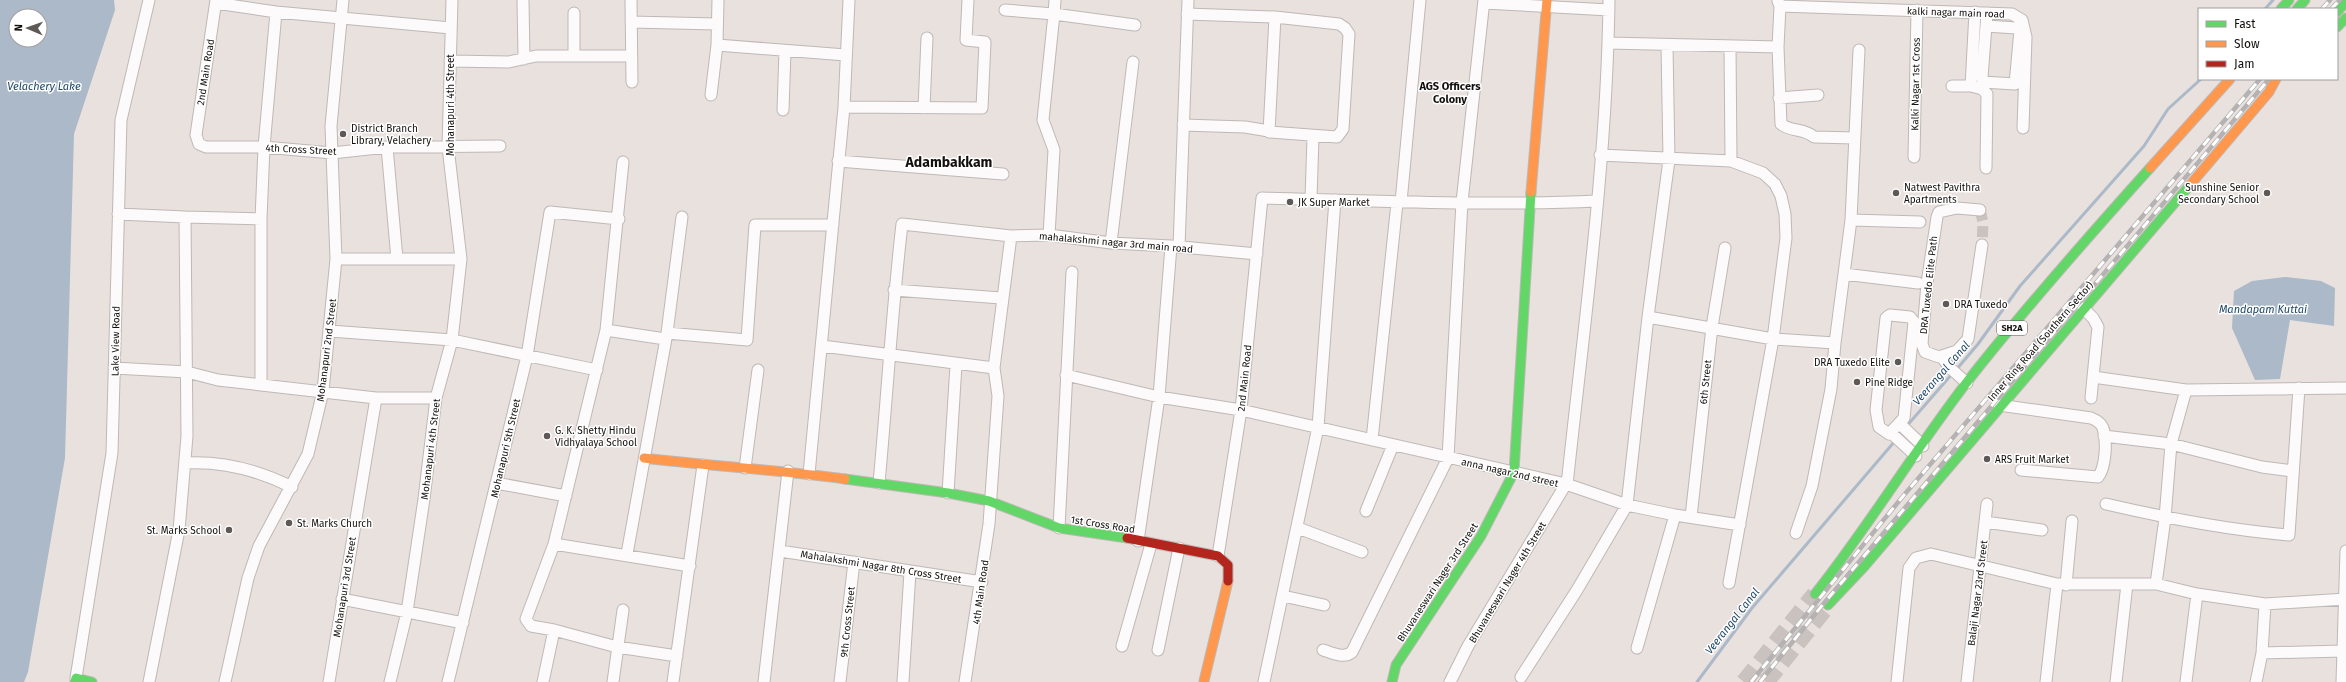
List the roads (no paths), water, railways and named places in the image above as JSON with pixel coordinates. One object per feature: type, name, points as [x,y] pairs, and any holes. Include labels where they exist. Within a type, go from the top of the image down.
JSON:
[{"type":"street","name":"Lake View Road","points":[[75,680],[112,453],[121,120],[149,0]]},
{"type":"street","name":"Mohanapuri 2nd Street","points":[[225,682],[248,578],[259,546],[292,487],[308,454],[323,391],[336,259],[331,126],[343,0]]},
{"type":"street","name":"Mohanapuri 4th Street","points":[[390,682],[407,612],[424,499],[436,398],[452,340],[461,259],[448,147],[452,0]]},
{"type":"street","points":[[523,0],[524,59]]},
{"type":"street","points":[[631,0],[632,82]]},
{"type":"street","points":[[711,95],[717,45],[718,0]]},
{"type":"street","points":[[809,474],[844,107],[849,0]]},
{"type":"street","points":[[844,107],[982,108],[986,42],[966,40],[968,0]]},
{"type":"street","points":[[1049,235],[1054,150],[1043,120],[1055,0]]},
{"type":"street","points":[[1138,541],[1159,397],[1175,246],[1183,125],[1188,0]]},
{"type":"street","points":[[1372,440],[1420,0]]},
{"type":"street","points":[[2282,8],[2289,0]]},
{"type":"street","points":[[2298,8],[2305,0]]},
{"type":"street","points":[[1323,650],[1341,655],[1348,655],[1352,652],[1448,458],[1462,202],[1484,1],[1609,5],[1609,43],[1597,201],[1566,485]]},
{"type":"street","points":[[216,2],[276,12],[451,28]]},
{"type":"street","name":"2nd Main Road","points":[[198,144],[196,135],[216,2]]},
{"type":"street","points":[[1514,472],[1530,204],[1547,2]]},
{"type":"street","points":[[2338,11],[2346,2]]},
{"type":"street","points":[[1779,3],[1778,47],[1781,124],[1787,128],[1809,132],[1814,137],[1854,138]]},
{"type":"street","name":"kalki nagar main road","points":[[1779,3],[1975,12],[2014,16],[2022,20],[2026,37],[2021,59],[2023,128]]},
{"type":"street","points":[[1004,10],[1054,14],[1135,25]]},
{"type":"street","name":"Kalki Nagar 1st Cross","points":[[1914,157],[1917,10]]},
{"type":"street","points":[[260,383],[261,219],[264,147],[276,12]]},
{"type":"street","points":[[1971,86],[1975,12]]},
{"type":"street","points":[[574,13],[574,56]]},
{"type":"street","points":[[1986,26],[2014,28],[2020,30],[2021,59],[2015,84],[1983,82],[1986,26],[1987,13]]},
{"type":"street","points":[[1183,125],[1245,127],[1314,137],[1337,137],[1343,129],[1349,34],[1345,28],[1339,24],[1275,17],[1187,14]]},
{"type":"street","points":[[2014,16],[2014,28]]},
{"type":"street","points":[[1269,131],[1275,17]]},
{"type":"street","points":[[2338,26],[2346,18]]},
{"type":"street","points":[[631,22],[717,24]]},
{"type":"street","points":[[924,108],[927,38]]},
{"type":"street","points":[[1609,43],[1666,46],[1778,47]]},
{"type":"street","points":[[717,45],[846,55]]},
{"type":"street","points":[[1521,677],[1578,590],[1627,505],[1648,317],[1669,160],[1666,46]]},
{"type":"street","points":[[1730,46],[1731,161]]},
{"type":"street","points":[[1796,533],[1812,486],[1831,389],[1835,343],[1851,220],[1858,50]]},
{"type":"street","points":[[783,110],[785,51]]},
{"type":"street","points":[[450,61],[509,62],[536,56],[632,56]]},
{"type":"street","points":[[1111,243],[1133,62]]},
{"type":"street","name":"Inner Ring Road (Southern Sector)","points":[[1828,605],[1923,446],[1962,374],[2229,80]]},
{"type":"street","name":"Inner Ring Road (Southern Sector)","points":[[2269,92],[2274,80]]},
{"type":"street","name":"Inner Ring Road (Southern Sector)","points":[[1815,594],[1855,561],[1999,405],[2269,92],[2285,80]]},
{"type":"street","points":[[1952,86],[1971,86],[1982,89],[1987,94],[1986,168]]},
{"type":"street","points":[[1779,98],[1818,95]]},
{"type":"street","points":[[1314,137],[1311,199],[1399,203],[1462,202],[1530,204],[1597,201]]},
{"type":"street","name":"4th Cross Street","points":[[198,144],[206,147],[264,147],[332,152],[387,147],[500,146]]},
{"type":"street","points":[[387,147],[397,259]]},
{"type":"street","points":[[1600,156],[1669,160],[1731,161],[1763,174],[1775,184],[1781,196],[1785,214],[1786,238],[1774,340],[1729,584]]},
{"type":"street","points":[[838,161],[1003,174]]},
{"type":"street","points":[[623,162],[619,219],[606,330],[554,544],[526,619],[531,626],[554,630],[617,647],[677,656]]},
{"type":"street","name":"2nd Main Road","points":[[1218,556],[1241,410],[1262,198],[1311,199]]},
{"type":"street","points":[[1264,682],[1298,528],[1318,427],[1335,200]]},
{"type":"street","name":"DRA Tuxedo Elite Path","points":[[1943,356],[1925,352],[1922,344],[1927,283],[1938,212],[1945,209],[1980,210]]},
{"type":"street","name":"Mohanapuri 5th Street","points":[[448,682],[527,356],[550,212],[619,219]]},
{"type":"street","points":[[118,214],[261,219]]},
{"type":"street","points":[[149,682],[179,530],[185,463],[187,372],[185,217]]},
{"type":"street","points":[[627,554],[666,336],[682,217]]},
{"type":"street","points":[[1851,220],[1920,222]]},
{"type":"street","name":"mahalakshmi nagar 3rd main road","points":[[894,290],[902,224],[1011,236],[1049,235],[1111,243],[1175,246],[1257,254]]},
{"type":"street","points":[[606,330],[666,336],[747,340],[755,225],[833,225]]},
{"type":"street","name":"4th Main Road","points":[[965,682],[966,665],[982,582],[989,524],[989,501],[998,396],[994,368],[1001,298],[1011,236]]},
{"type":"street","points":[[1962,374],[1943,356],[1957,350],[1968,339],[1982,245]]},
{"type":"street","name":"6th Street","points":[[1690,517],[1712,327],[1725,248]]},
{"type":"street","points":[[336,259],[461,259]]},
{"type":"street","points":[[1059,528],[1072,272]]},
{"type":"street","points":[[1844,274],[1918,283]]},
{"type":"street","points":[[879,483],[892,354],[894,290],[1001,298]]},
{"type":"street","points":[[2083,308],[2093,318],[2098,327],[2091,398]]},
{"type":"street","points":[[1896,438],[1904,428],[1914,322],[1910,317],[1890,315],[1886,318],[1876,410],[1879,427],[1886,433],[1896,438],[1916,456]]},
{"type":"street","points":[[1648,317],[1712,327],[1774,340],[1835,343]]},
{"type":"street","points":[[330,331],[452,340],[597,370]]},
{"type":"street","points":[[822,346],[892,354],[956,365],[994,368]]},
{"type":"street","points":[[948,493],[956,365]]},
{"type":"street","points":[[114,368],[187,372],[218,380],[260,383],[376,398],[436,398]]},
{"type":"street","points":[[745,468],[758,370]]},
{"type":"street","name":"anna nagar 2nd street","points":[[1066,375],[1159,397],[1241,410],[1514,472],[1566,485],[1627,505],[1675,515],[1740,525]]},
{"type":"street","points":[[2093,377],[2186,390],[2346,388]]},
{"type":"street","points":[[2106,504],[2165,518],[2249,532],[2289,535],[2292,471],[2299,388]]},
{"type":"street","points":[[2156,584],[2165,518],[2171,444],[2186,390]]},
{"type":"street","name":"Mohanapuri 3rd Street","points":[[329,682],[376,398]]},
{"type":"street","points":[[1999,405],[2092,418],[2100,423],[2104,436],[2104,462],[2102,472],[2098,477],[2020,470]]},
{"type":"street","points":[[1904,428],[1923,446]]},
{"type":"street","points":[[2104,436],[2171,444],[2262,467],[2292,471]]},
{"type":"street","points":[[1366,511],[1393,445]]},
{"type":"street","name":"1st Cross Road","points":[[644,458],[703,465],[788,471],[948,493],[989,501],[1059,528],[1218,556]]},
{"type":"street","points":[[185,463],[210,462],[236,466],[268,475],[292,487]]},
{"type":"street","points":[[674,682],[703,465]]},
{"type":"street","points":[[764,682],[788,471]]},
{"type":"street","name":"Bhuvaneswari Nager 3rd Street","points":[[1392,682],[1396,665],[1481,536],[1514,472]]},
{"type":"street","points":[[496,483],[566,496]]},
{"type":"street","name":"Bhuvaneswari Nager 4th Street","points":[[1450,682],[1468,646],[1566,485]]},
{"type":"street","name":"Balaji Nagar 23rd Street","points":[[1967,682],[1987,504]]},
{"type":"street","points":[[1637,648],[1675,515]]},
{"type":"street","points":[[2046,682],[2072,521]]},
{"type":"street","points":[[1985,522],[2042,530]]},
{"type":"street","points":[[1298,528],[1362,552]]},
{"type":"street","points":[[554,544],[627,554],[690,566]]},
{"type":"street","points":[[1122,646],[1151,544]]},
{"type":"street","points":[[1158,650],[1179,548]]},
{"type":"street","name":"Mahalakshmi Nagar 8th Cross Street","points":[[780,551],[982,582]]},
{"type":"street","points":[[2342,682],[2346,551]]},
{"type":"street","points":[[1897,682],[1909,568],[1916,558],[1931,554],[1980,567],[2061,585],[2156,584],[2197,594],[2265,604],[2345,599]]},
{"type":"street","points":[[1204,681],[1229,578],[1228,565],[1218,556]]},
{"type":"street","name":"9th Cross Street","points":[[840,682],[854,562]]},
{"type":"street","points":[[903,682],[910,572]]},
{"type":"street","points":[[2116,682],[2127,584]]},
{"type":"street","points":[[2186,682],[2197,594]]},
{"type":"street","points":[[1283,596],[1324,605]]},
{"type":"street","points":[[342,599],[463,623]]},
{"type":"street","points":[[2256,682],[2262,653],[2265,604]]},
{"type":"street","points":[[613,682],[623,610]]},
{"type":"street","points":[[543,682],[554,630]]},
{"type":"street","points":[[2262,653],[2343,651]]},
{"type":"street","points":[[75,680],[92,682]]},
{"type":"water","name":"Velachery Lake","points":[[0,0],[114,0],[115,10],[74,134],[65,458],[28,672],[24,682],[0,682]]},
{"type":"water","name":"Mandapam Kuttai","points":[[2285,277],[2321,281],[2335,288],[2334,326],[2290,320],[2280,379],[2255,380],[2232,328],[2234,291],[2252,281]]},
{"type":"waterway","name":"Veerangal Canal","points":[[2266,8],[2273,0]]},
{"type":"waterway","name":"Veerangal Canal","points":[[1956,370],[1978,344],[2020,286],[2144,146],[2168,109],[2200,80]]},
{"type":"waterway","name":"Veerangal Canal","points":[[1898,436],[1952,374]]},
{"type":"waterway","name":"Veerangal Canal","points":[[1697,682],[1752,608],[1895,441]]},
{"type":"tunnel","points":[[1980,210],[1983,222],[1982,245]]},
{"type":"tunnel","points":[[1744,682],[1815,594]]},
{"type":"tunnel","points":[[1766,682],[1828,605]]},
{"type":"railway","points":[[2323,8],[2330,0]]},
{"type":"railway","points":[[2332,8],[2340,0]]},
{"type":"railway","points":[[1751,682],[1904,495],[2259,80]]},
{"type":"railway","points":[[1760,682],[1825,602],[2268,80]]},
{"type":"place","name":"District Branch Library, Velachery","points":[[343,134]]},
{"type":"place","name":"Natwest Pavithra Apartments","points":[[1896,193]]},
{"type":"place","name":"Sunshine Senior Secondary School","points":[[2267,193]]},
{"type":"place","name":"JK Super Market","points":[[1290,202]]},
{"type":"place","name":"DRA Tuxedo","points":[[1946,304]]},
{"type":"place","name":"DRA Tuxedo Elite","points":[[1898,362]]},
{"type":"place","name":"Pine Ridge","points":[[1857,382]]},
{"type":"place","name":"G. K. Shetty Hindu Vidhyalaya School","points":[[547,436]]},
{"type":"place","name":"ARS Fruit Market","points":[[1987,459]]},
{"type":"place","name":"St. Marks Church","points":[[289,523]]},
{"type":"place","name":"St. Marks School","points":[[229,530]]},
{"type":"district","name":"AGS Officers Colony","points":[[1450,92]]},
{"type":"district","name":"Adambakkam","points":[[949,162]]}]
